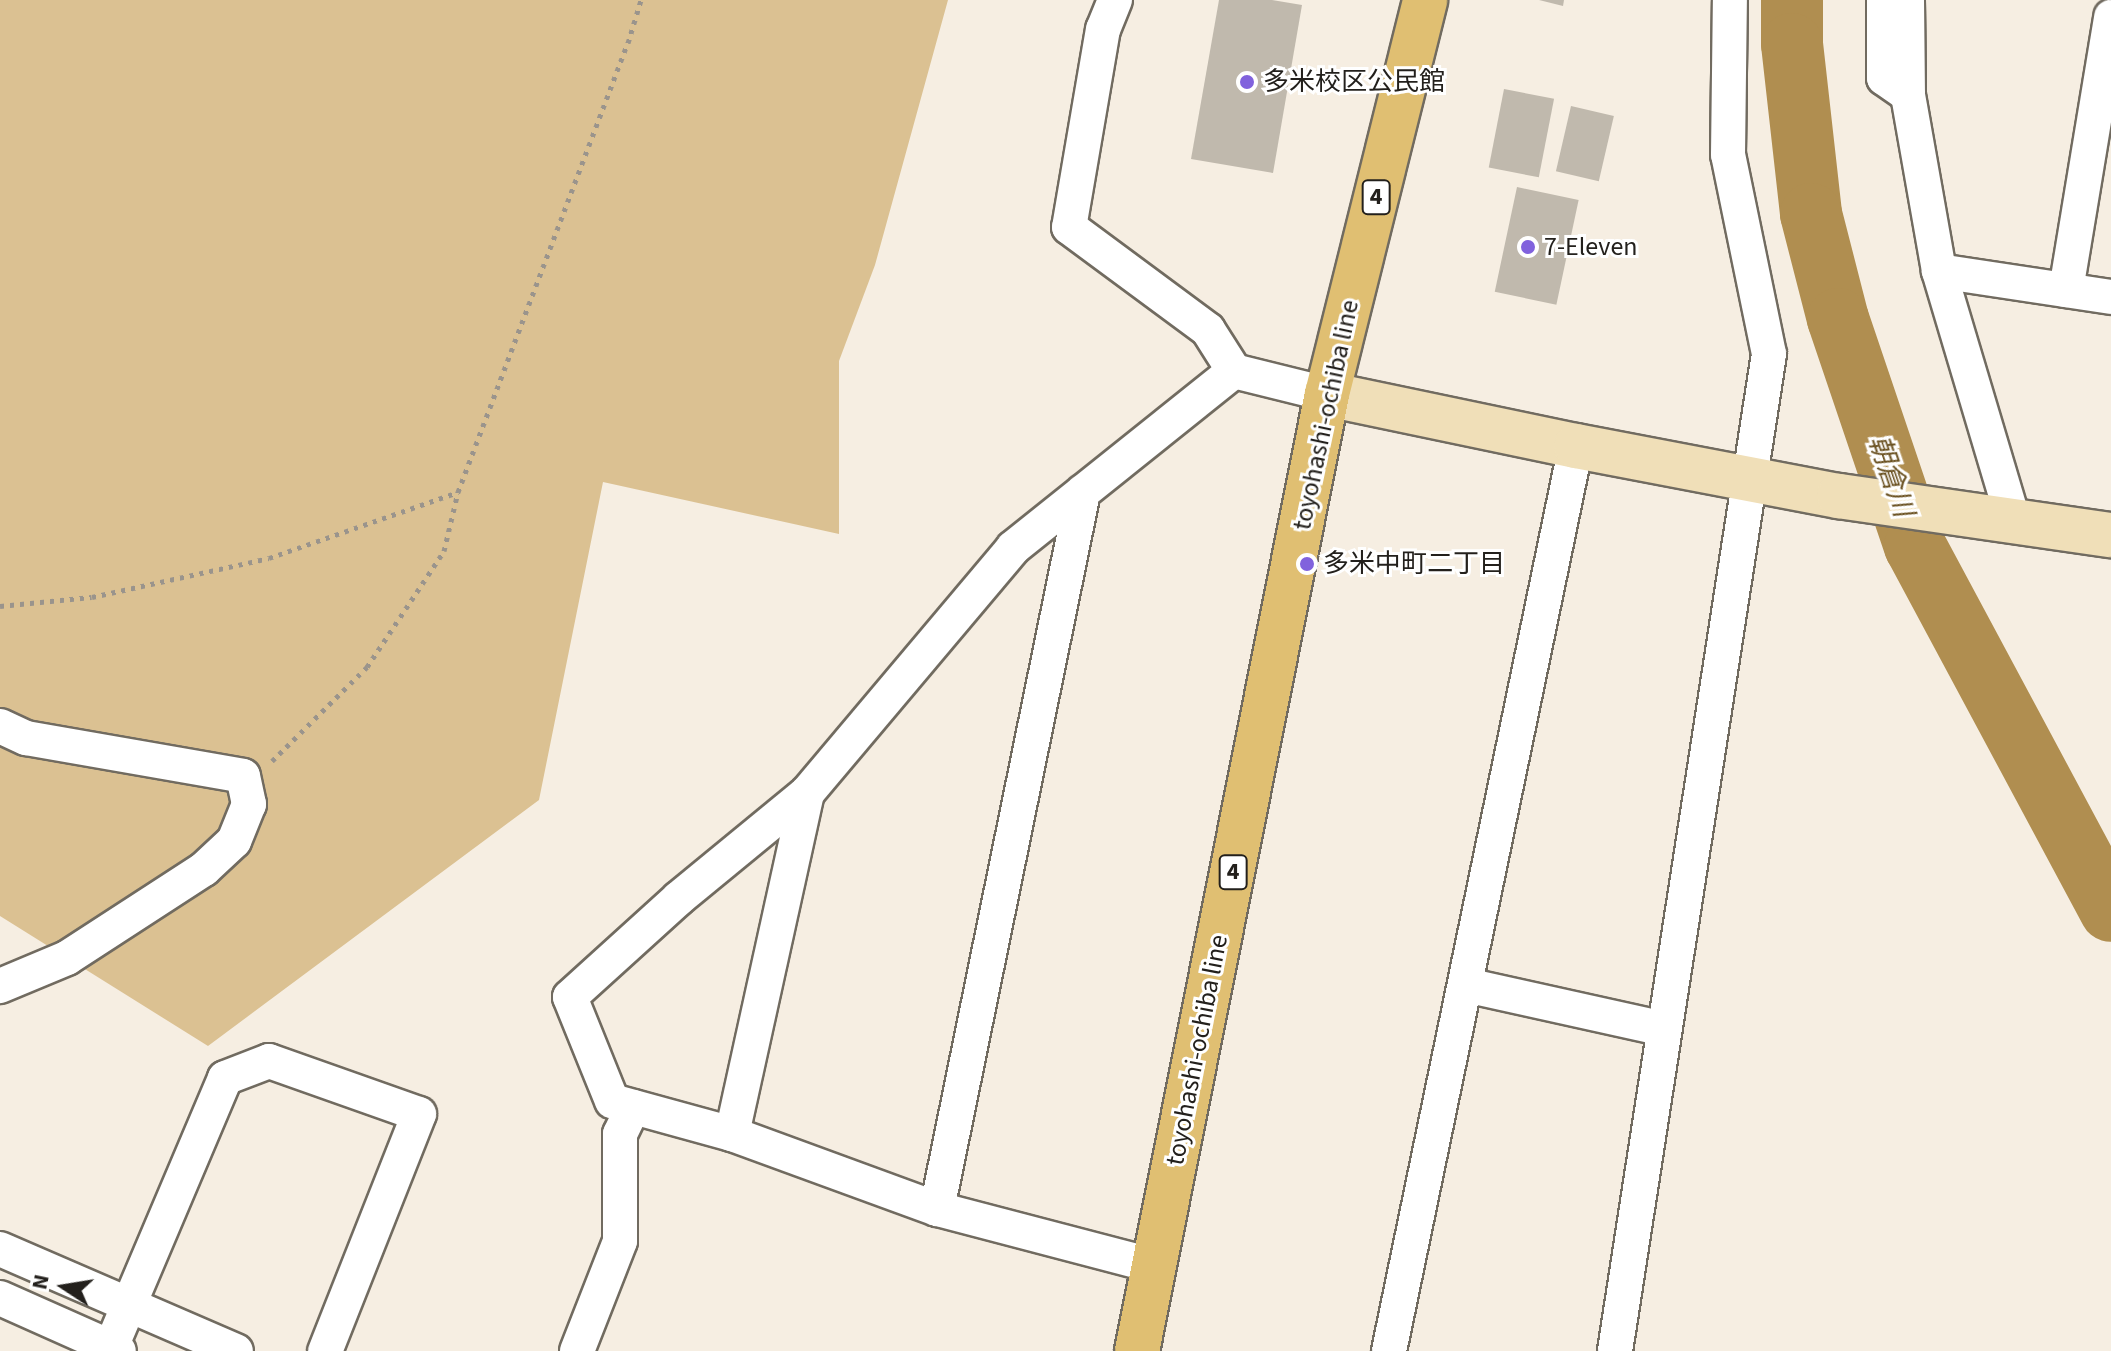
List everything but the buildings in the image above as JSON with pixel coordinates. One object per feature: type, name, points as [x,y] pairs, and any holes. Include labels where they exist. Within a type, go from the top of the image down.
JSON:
[{"type":"main road","name":"toyohashi-ochiba line","points":[[1137,1351],[1327,394],[1425,0]]},
{"type":"street","points":[[1115,0],[1103,29],[1069,227],[1208,330],[1234,371],[1327,394],[1747,479],[1839,496],[2111,535]]},
{"type":"street","points":[[1615,1351],[1747,479],[1769,354],[1728,155],[1730,0]]},
{"type":"street","points":[[1884,0],[1884,78],[1908,95]]},
{"type":"street","points":[[1907,0],[1908,95],[1939,271],[1995,518]]},
{"type":"street","points":[[2066,290],[2111,17]]},
{"type":"street","points":[[1939,271],[2111,297]]},
{"type":"street","points":[[1155,1266],[937,1209],[732,1134],[612,1101],[570,997],[679,898],[807,793],[1013,548],[1234,371]]},
{"type":"street","points":[[1389,1351],[1576,446]]},
{"type":"street","points":[[937,1209],[1083,492]]},
{"type":"street","points":[[0,726],[26,738],[243,776],[249,804],[234,841],[204,869],[67,958],[0,986]]},
{"type":"street","points":[[732,1134],[807,793]]},
{"type":"street","points":[[1466,985],[1664,1029]]},
{"type":"street","points":[[0,1298],[115,1349],[129,1303],[225,1078],[269,1061],[419,1114],[325,1351]]},
{"type":"street","points":[[577,1351],[620,1241],[620,1134],[633,1107]]},
{"type":"street","points":[[0,1249],[236,1351]]},
{"type":"path","points":[[246,787],[367,667],[444,551],[458,492],[628,43],[641,0]]},
{"type":"path","points":[[0,606],[92,597],[269,558],[458,492]]},
{"type":"shaded area","points":[[0,0],[948,0],[875,265],[839,361],[839,534],[603,482],[539,800],[208,1046],[0,916]]},
{"type":"waterway","name":"朝倉川","points":[[1792,0],[1792,44],[1811,214],[1838,319],[1915,546],[2111,911]]},
{"type":"place","name":"多米校区公民館","points":[[1247,82]]},
{"type":"place","name":"7-Eleven","points":[[1528,247]]},
{"type":"place","name":"多米中町二丁目","points":[[1307,564]]}]
